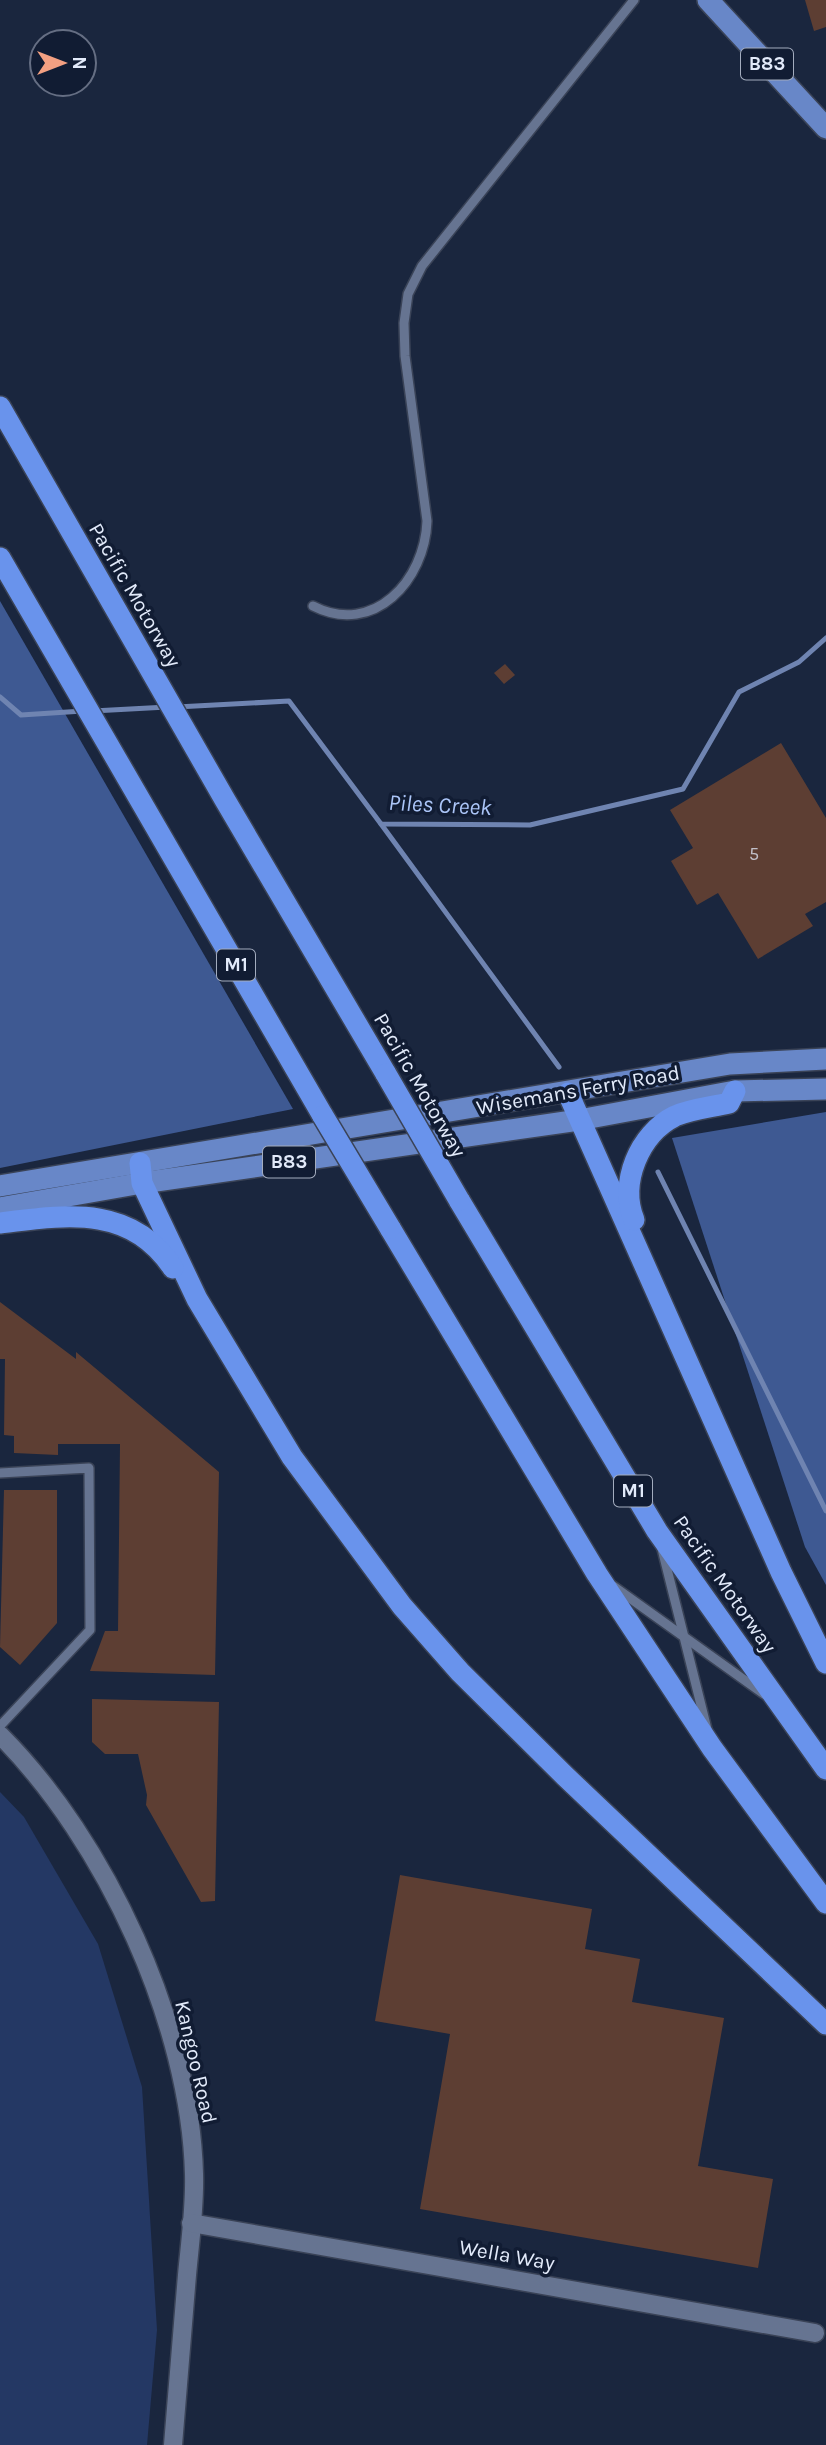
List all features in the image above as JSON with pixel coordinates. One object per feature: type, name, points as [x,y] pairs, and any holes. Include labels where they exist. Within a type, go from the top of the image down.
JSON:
[{"type":"highway","name":"Pacific Motorway","points":[[0,407],[225,800],[657,1531],[826,1769]]},
{"type":"highway","name":"M1","points":[[0,558],[323,1116],[597,1574],[712,1748],[826,1903]]},
{"type":"highway","points":[[651,1278],[655,1270],[629,1207],[629,1186],[634,1163],[644,1144],[666,1122],[677,1115],[729,1103],[736,1091]]},
{"type":"highway","points":[[568,1093],[781,1572],[826,1662]]},
{"type":"highway","points":[[141,1173],[197,1298],[292,1457],[402,1606],[460,1672],[565,1776],[826,2024]]},
{"type":"highway","points":[[0,1223],[77,1216],[100,1217],[128,1226],[155,1245],[191,1297],[197,1298]]},
{"type":"main road","name":"B83","points":[[708,0],[826,128]]},
{"type":"main road","name":"Wisemans Ferry Road","points":[[0,1208],[141,1173],[568,1093],[730,1064],[826,1059]]},
{"type":"main road","name":"Wisemans Ferry Road","points":[[0,1186],[141,1173],[579,1120],[736,1091],[826,1089]]},
{"type":"street","name":"Kangoo Road","points":[[0,1735],[30,1765],[85,1844],[122,1912],[147,1968],[165,2018],[188,2113],[194,2176],[173,2445]]},
{"type":"street","name":"Wella Way","points":[[191,2223],[815,2333]]},
{"type":"lane","points":[[313,606],[340,615],[372,610],[395,596],[420,562],[427,539],[427,521],[405,356],[404,323],[408,294],[422,267],[634,0]]},
{"type":"lane","points":[[0,1473],[89,1468],[90,1630],[0,1726]]},
{"type":"lane","points":[[657,1531],[712,1748]]},
{"type":"lane","points":[[597,1574],[782,1707]]},
{"type":"shaded area","points":[[0,601],[293,1109],[0,1168]]},
{"type":"shaded area","points":[[826,1112],[826,1585],[805,1547],[672,1138]]},
{"type":"shaded area","points":[[0,1792],[24,1817],[98,1944],[142,2087],[157,2330],[147,2445],[0,2445]]},
{"type":"building","points":[[805,0],[826,0],[826,27],[814,31]]},
{"type":"building","points":[[505,664],[515,675],[504,684],[494,673]]},
{"type":"building","points":[[781,743],[826,818],[826,902],[805,914],[813,926],[758,959],[718,893],[697,905],[671,861],[693,848],[670,810]]},
{"type":"building","points":[[0,1302],[76,1359],[76,1352],[219,1472],[215,1675],[90,1671],[105,1631],[118,1631],[120,1444],[58,1444],[58,1455],[14,1453],[14,1436],[4,1435],[5,1359],[0,1359]]},
{"type":"building","points":[[4,1490],[57,1490],[57,1623],[20,1665],[0,1647]]},
{"type":"building","points":[[92,1699],[219,1702],[215,1901],[201,1902],[146,1805],[147,1795],[138,1754],[105,1754],[92,1742]]},
{"type":"building","points":[[400,1875],[592,1909],[585,1949],[640,1959],[632,2002],[724,2018],[698,2166],[773,2179],[758,2268],[420,2209],[450,2034],[375,2021]]},
{"type":"waterway","name":"Piles Creek","points":[[177,707],[289,701],[381,824],[530,825],[683,789],[739,692],[799,662],[826,638]]},
{"type":"waterway","name":"Piles Creek","points":[[0,697],[21,715],[83,711]]},
{"type":"waterway","name":"Piles Creek","points":[[93,711],[167,707]]},
{"type":"waterway","points":[[381,824],[559,1067]]},
{"type":"waterway","points":[[658,1172],[826,1511]]}]
